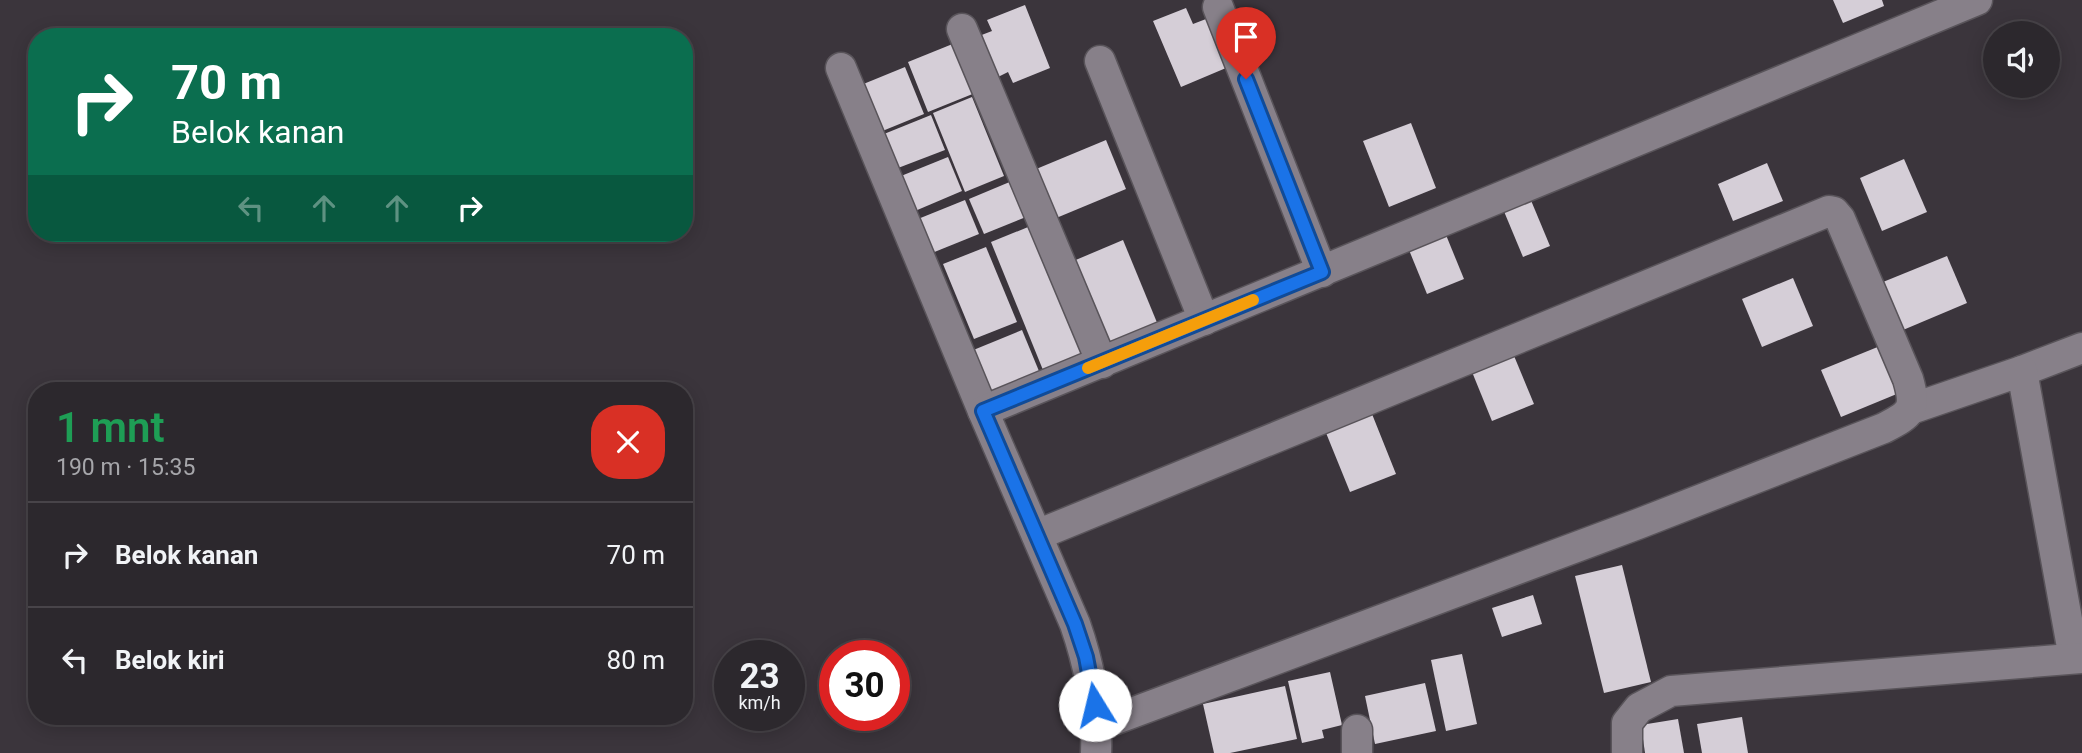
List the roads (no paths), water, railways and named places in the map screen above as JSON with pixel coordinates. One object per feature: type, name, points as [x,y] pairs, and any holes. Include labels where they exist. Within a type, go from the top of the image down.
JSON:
[{"type":"street","points":[[983,411],[1322,272],[1924,10],[1977,0]]},
{"type":"street","points":[[1218,6],[1322,272]]},
{"type":"street","points":[[962,29],[1102,363]]},
{"type":"street","points":[[1100,61],[1204,320]]},
{"type":"street","points":[[841,68],[983,411],[1075,624],[1093,685],[1097,740],[1884,428],[1902,419],[1911,409],[2022,372],[2082,348]]},
{"type":"street","points":[[1037,535],[1829,211],[1834,212],[1840,219],[1908,379],[1913,397],[1911,409]]},
{"type":"street","points":[[1627,753],[1627,723],[1639,708],[1671,691],[2078,658],[2022,372]]}]
